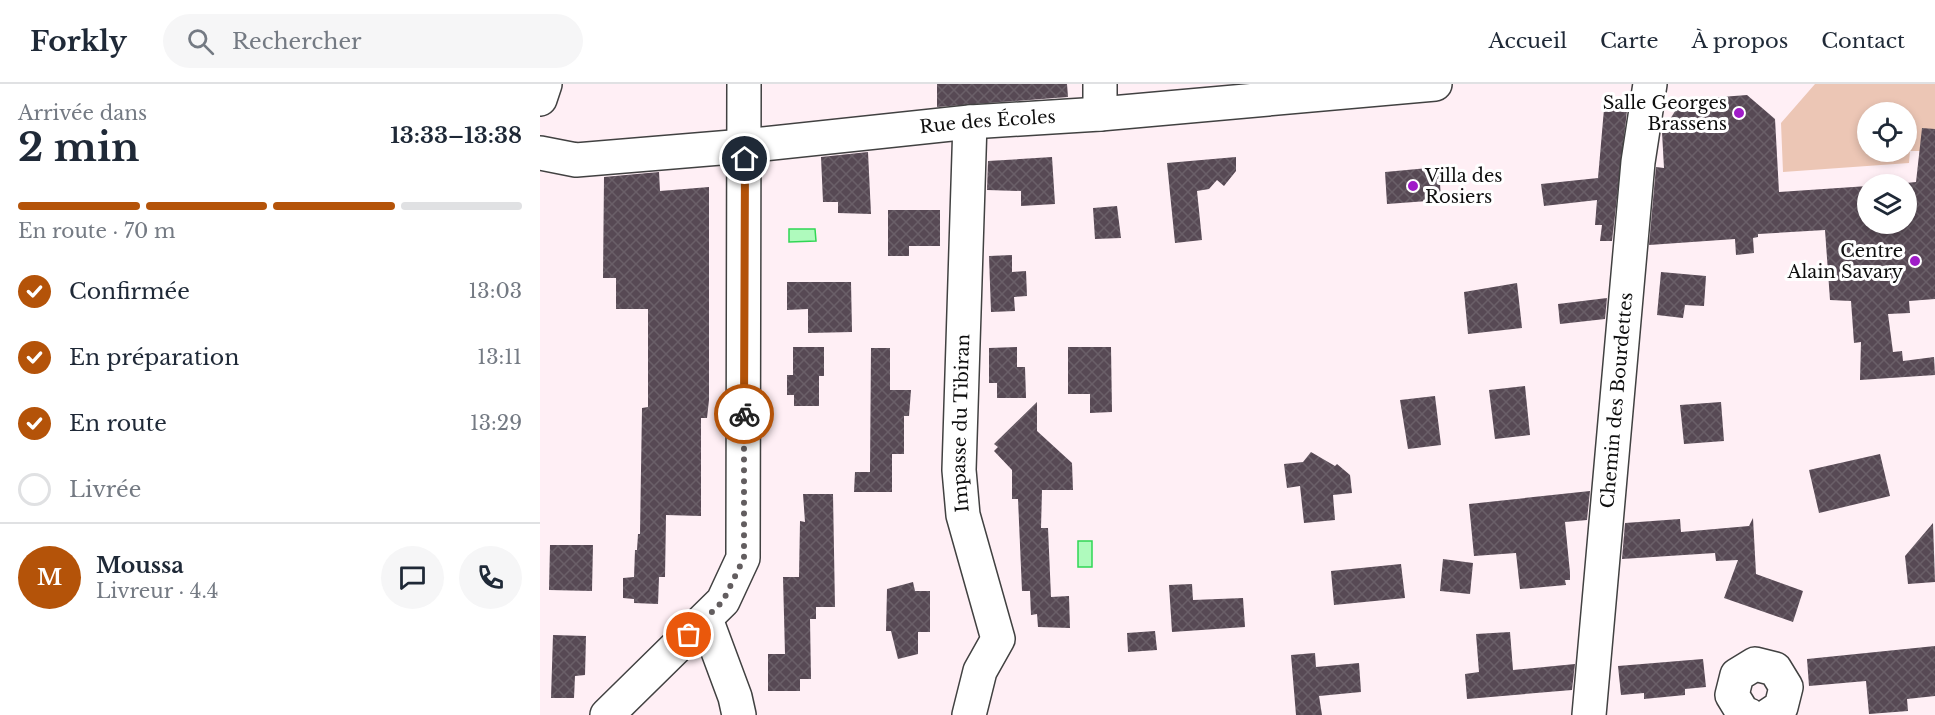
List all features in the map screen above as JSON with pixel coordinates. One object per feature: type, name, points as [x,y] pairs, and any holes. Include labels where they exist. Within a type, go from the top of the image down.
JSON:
[{"type":"street","points":[[540,99],[545,84]]},
{"type":"street","points":[[607,715],[723,601],[744,558],[744,84]]},
{"type":"street","name":"Rue des Écoles","points":[[540,153],[576,160],[744,146],[970,122],[1100,99],[1435,84]]},
{"type":"street","name":"Chemin des Bourdettes","points":[[1589,715],[1638,162],[1650,84]]},
{"type":"street","name":"Impasse du Tibiran","points":[[969,715],[980,671],[998,639],[963,515],[959,470],[970,122]]},
{"type":"street","points":[[706,619],[735,697],[739,715]]},
{"type":"street","points":[[1732,708],[1737,675],[1755,664],[1775,669],[1786,687],[1781,707],[1769,715]]},
{"type":"shaded area","points":[[1815,84],[1935,84],[1935,151],[1917,151],[1917,102],[1857,102],[1857,162],[1909,163],[1783,172],[1781,123]]},
{"type":"shaded area","points":[[789,229],[815,229],[816,241],[789,242]]},
{"type":"shaded area","points":[[1078,541],[1092,541],[1092,567],[1078,567]]},
{"type":"building","points":[[937,84],[1067,84],[1068,97],[937,107]]},
{"type":"building","points":[[1747,95],[1775,119],[1779,192],[1857,187],[1857,234],[1917,234],[1917,174],[1922,128],[1935,129],[1935,299],[1909,301],[1910,313],[1888,314],[1893,352],[1902,351],[1903,361],[1934,357],[1935,375],[1860,380],[1861,342],[1854,343],[1851,301],[1830,300],[1825,230],[1758,234],[1758,237],[1753,238],[1754,253],[1736,255],[1735,239],[1649,245],[1656,167],[1664,168],[1662,132],[1682,100]]},
{"type":"building","points":[[1604,109],[1627,111],[1612,241],[1600,241],[1602,225],[1595,225],[1597,200],[1544,206],[1541,184],[1598,178]]},
{"type":"building","points":[[868,152],[871,214],[838,213],[838,202],[823,202],[821,157]]},
{"type":"building","points":[[1052,157],[1055,204],[1021,206],[1021,191],[987,190],[988,161]]},
{"type":"building","points":[[1236,157],[1236,171],[1224,186],[1217,180],[1209,189],[1197,191],[1202,240],[1175,243],[1167,163]]},
{"type":"building","name":"Villa des Rosiers","points":[[1439,167],[1441,200],[1387,204],[1385,172]]},
{"type":"building","points":[[659,172],[660,191],[709,187],[709,400],[707,418],[701,418],[701,516],[666,515],[665,577],[659,577],[658,604],[634,603],[634,599],[623,598],[623,578],[634,577],[635,550],[637,550],[638,534],[640,534],[642,408],[648,407],[648,309],[616,309],[616,278],[603,278],[604,177]]},
{"type":"building","points":[[1117,206],[1121,238],[1095,239],[1093,208]]},
{"type":"building","points":[[888,210],[940,210],[940,246],[909,246],[909,256],[888,256]]},
{"type":"building","points":[[1012,255],[1012,272],[1026,271],[1027,296],[1014,297],[1015,311],[991,312],[989,256]]},
{"type":"building","points":[[1661,272],[1706,276],[1704,306],[1685,305],[1683,318],[1657,315]]},
{"type":"building","points":[[787,282],[851,282],[852,332],[808,333],[808,309],[787,310]]},
{"type":"building","points":[[1517,283],[1522,328],[1468,334],[1464,292]]},
{"type":"building","points":[[1607,298],[1605,319],[1560,324],[1558,304]]},
{"type":"building","points":[[793,347],[824,347],[824,376],[819,376],[819,406],[794,406],[794,395],[787,395],[787,375],[793,375]]},
{"type":"building","points":[[1017,347],[1017,367],[1025,367],[1026,398],[997,398],[997,383],[989,383],[989,348]]},
{"type":"building","points":[[1068,347],[1111,347],[1112,412],[1090,413],[1090,394],[1068,394]]},
{"type":"building","points":[[871,348],[890,348],[890,390],[911,390],[909,416],[904,416],[904,454],[892,454],[892,492],[854,492],[855,472],[870,472]]},
{"type":"building","points":[[1525,386],[1530,435],[1495,439],[1489,390]]},
{"type":"building","points":[[1435,396],[1441,445],[1408,449],[1400,400]]},
{"type":"building","points":[[1037,402],[1037,431],[1072,463],[1073,490],[1042,490],[1041,528],[1048,528],[1051,597],[1069,596],[1070,628],[1038,627],[1037,614],[1031,615],[1030,591],[1022,591],[1018,499],[1012,499],[1012,470],[994,451],[998,447],[994,444]]},
{"type":"building","points":[[1721,402],[1724,441],[1684,444],[1680,405]]},
{"type":"building","points":[[1311,452],[1335,466],[1337,464],[1350,475],[1352,493],[1333,495],[1335,520],[1304,523],[1300,486],[1287,488],[1284,464],[1303,462]]},
{"type":"building","points":[[1880,454],[1890,496],[1819,513],[1809,470]]},
{"type":"building","points":[[1590,491],[1587,520],[1565,522],[1570,573],[1570,580],[1565,580],[1566,585],[1520,589],[1516,553],[1474,556],[1469,504]]},
{"type":"building","points":[[803,494],[833,494],[835,607],[816,607],[816,619],[810,619],[811,679],[800,679],[800,691],[768,691],[768,654],[785,654],[783,577],[799,577],[800,521],[805,522]]},
{"type":"building","points":[[1753,518],[1756,574],[1803,591],[1793,622],[1724,598],[1738,560],[1716,561],[1715,553],[1622,559],[1625,523],[1680,519],[1681,532],[1749,526]]},
{"type":"building","points":[[1933,523],[1935,582],[1908,584],[1905,556]]},
{"type":"building","points":[[550,545],[593,545],[592,591],[549,590]]},
{"type":"building","points":[[1443,559],[1473,563],[1470,594],[1440,591]]},
{"type":"building","points":[[1401,564],[1405,598],[1334,605],[1331,571]]},
{"type":"building","points":[[913,582],[915,591],[930,591],[930,632],[918,632],[918,654],[898,659],[891,631],[886,631],[887,589]]},
{"type":"building","points":[[1192,584],[1193,600],[1243,598],[1245,627],[1172,632],[1169,585]]},
{"type":"building","points":[[1155,631],[1157,650],[1128,652],[1127,633]]},
{"type":"building","points":[[1510,632],[1513,670],[1575,664],[1572,690],[1467,699],[1465,674],[1479,672],[1476,634]]},
{"type":"building","points":[[553,635],[586,636],[585,675],[575,676],[574,698],[551,698]]},
{"type":"building","points":[[1935,646],[1935,696],[1907,699],[1908,711],[1869,714],[1866,681],[1809,686],[1807,659]]},
{"type":"building","points":[[1315,653],[1316,667],[1359,663],[1361,692],[1319,696],[1322,715],[1296,715],[1291,655]]},
{"type":"building","points":[[1703,659],[1706,687],[1685,689],[1685,695],[1644,699],[1644,693],[1621,695],[1618,666]]},
{"type":"way so far","points":[[689,635],[723,601],[744,558],[744,414]]},
{"type":"place","name":"Salle Georges Brassens","points":[[1739,113]]},
{"type":"place","name":"Villa des Rosiers","points":[[1413,186]]},
{"type":"place","name":"Centre Alain Savary","points":[[1915,261]]},
{"type":"route","points":[[744,414],[745,159]]}]
